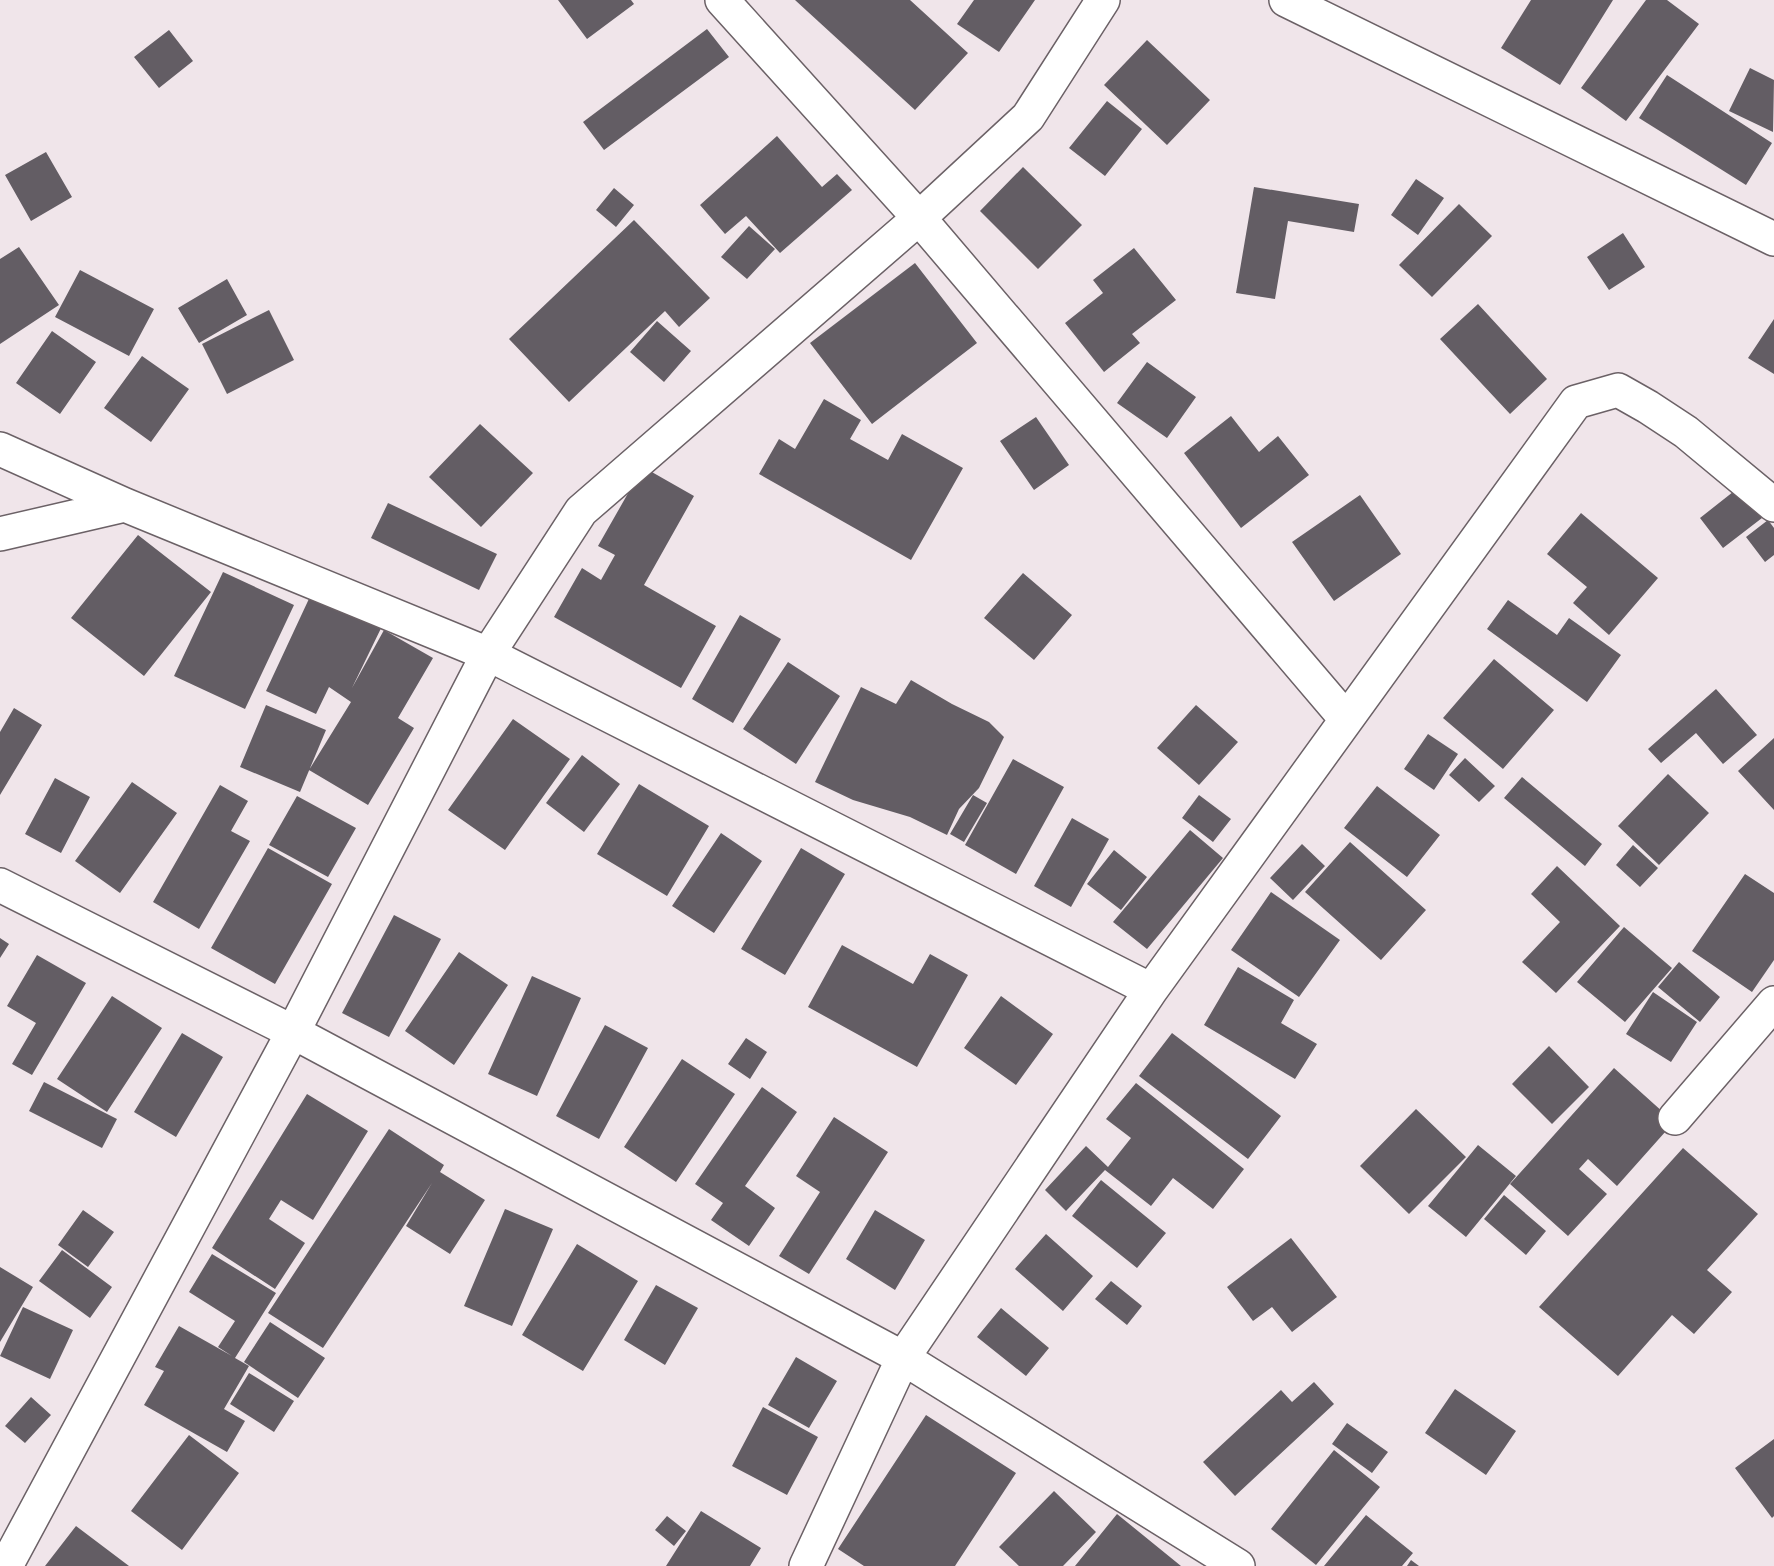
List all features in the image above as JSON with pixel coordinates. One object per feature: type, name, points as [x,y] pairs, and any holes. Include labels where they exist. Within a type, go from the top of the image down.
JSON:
[{"type":"street","points":[[722,0],[919,218],[1346,719]]},
{"type":"street","points":[[6,1566],[293,1032],[488,654],[581,511],[919,218],[1028,117],[1103,0]]},
{"type":"street","points":[[1286,0],[1774,239]]},
{"type":"street","points":[[806,1566],[903,1358],[1151,990],[1576,402],[1618,390],[1686,432],[1774,505]]},
{"type":"street","points":[[0,449],[125,506],[488,654],[1151,990]]},
{"type":"street","points":[[0,534],[125,506]]},
{"type":"street","points":[[0,885],[293,1032],[903,1358],[1238,1566]]},
{"type":"street","points":[[1675,1118],[1774,1003]]},
{"type":"building","points":[[558,0],[631,0],[634,4],[587,39]]},
{"type":"building","points":[[795,0],[910,0],[968,53],[915,110]]},
{"type":"building","points":[[974,0],[1035,0],[999,52],[957,24]]},
{"type":"building","points":[[1531,0],[1613,0],[1560,85],[1501,48]]},
{"type":"building","points":[[1646,0],[1667,0],[1699,24],[1626,121],[1581,88]]},
{"type":"building","points":[[707,29],[729,57],[604,150],[583,122]]},
{"type":"building","points":[[169,30],[193,61],[159,88],[134,57]]},
{"type":"building","points":[[1147,40],[1210,100],[1167,145],[1104,85]]},
{"type":"building","points":[[1750,68],[1774,80],[1773,132],[1729,111]]},
{"type":"building","points":[[1667,75],[1772,143],[1746,185],[1639,118]]},
{"type":"building","points":[[1107,101],[1142,129],[1105,176],[1069,148]]},
{"type":"building","points":[[777,136],[822,187],[837,174],[852,190],[780,253],[746,216],[725,234],[700,205]]},
{"type":"building","points":[[46,152],[72,197],[31,221],[5,175]]},
{"type":"building","points":[[1023,167],[1082,225],[1038,269],[980,211]]},
{"type":"building","points":[[1416,179],[1444,198],[1418,235],[1391,215]]},
{"type":"building","points":[[1254,187],[1359,204],[1354,232],[1288,221],[1275,299],[1236,293]]},
{"type":"building","points":[[614,188],[634,205],[616,227],[596,210]]},
{"type":"building","points":[[1459,204],[1492,236],[1432,297],[1399,265]]},
{"type":"building","points":[[634,220],[710,298],[679,327],[665,311],[569,402],[509,339]]},
{"type":"building","points":[[749,226],[775,249],[747,279],[721,257]]},
{"type":"building","points":[[1623,233],[1645,267],[1609,290],[1587,257]]},
{"type":"building","points":[[19,247],[59,305],[0,344],[0,259]]},
{"type":"building","points":[[1134,248],[1176,300],[1132,334],[1140,343],[1104,372],[1065,323],[1103,293],[1093,280]]},
{"type":"building","points":[[915,263],[977,343],[872,424],[810,343]]},
{"type":"building","points":[[80,270],[154,309],[129,356],[55,317]]},
{"type":"building","points":[[227,279],[247,315],[199,343],[178,308]]},
{"type":"building","points":[[1478,304],[1547,379],[1510,414],[1440,339]]},
{"type":"building","points":[[269,310],[294,360],[227,394],[202,344]]},
{"type":"building","points":[[1774,319],[1774,374],[1748,358]]},
{"type":"building","points":[[657,321],[691,351],[664,382],[630,352]]},
{"type":"building","points":[[52,331],[96,362],[60,414],[16,383]]},
{"type":"building","points":[[142,356],[189,389],[151,442],[104,408]]},
{"type":"building","points":[[1147,362],[1196,397],[1167,438],[1117,403]]},
{"type":"building","points":[[824,399],[861,420],[850,439],[888,460],[902,434],[963,468],[911,560],[759,474],[779,439],[795,449]]},
{"type":"building","points":[[1231,416],[1259,452],[1278,436],[1309,475],[1241,528],[1184,453]]},
{"type":"building","points":[[1036,417],[1069,465],[1034,490],[1000,441]]},
{"type":"building","points":[[480,424],[533,473],[481,527],[429,477]]},
{"type":"building","points":[[643,467],[694,496],[644,585],[716,626],[681,688],[554,617],[582,568],[601,580],[615,555],[598,546]]},
{"type":"building","points":[[1738,488],[1762,518],[1723,548],[1700,518]]},
{"type":"building","points":[[1360,495],[1401,554],[1334,601],[1292,542]]},
{"type":"building","points":[[388,503],[497,554],[479,590],[371,538]]},
{"type":"building","points":[[1581,513],[1658,578],[1609,635],[1573,603],[1587,587],[1547,554]]},
{"type":"building","points":[[1768,520],[1774,528],[1774,555],[1765,562],[1746,537]]},
{"type":"building","points":[[138,535],[211,592],[144,676],[71,618]]},
{"type":"building","points":[[223,572],[294,605],[245,709],[174,676]]},
{"type":"building","points":[[1023,573],[1072,615],[1034,660],[984,618]]},
{"type":"building","points":[[314,588],[385,620],[352,688],[384,630],[433,658],[398,718],[414,728],[368,805],[309,770],[351,702],[329,687],[316,714],[266,691]]},
{"type":"building","points":[[1508,600],[1557,635],[1569,618],[1621,655],[1587,702],[1487,629]]},
{"type":"building","points":[[740,615],[781,639],[733,723],[692,699]]},
{"type":"building","points":[[1494,659],[1554,710],[1503,769],[1443,718]]},
{"type":"building","points":[[788,662],[840,696],[796,764],[743,729]]},
{"type":"building","points":[[911,680],[989,722],[1004,737],[979,788],[959,809],[947,835],[910,817],[853,800],[815,782],[861,687],[896,704]]},
{"type":"building","points":[[1716,689],[1757,735],[1723,764],[1696,733],[1661,763],[1648,749]]},
{"type":"building","points":[[266,705],[326,730],[300,792],[240,767]]},
{"type":"building","points":[[1196,705],[1238,742],[1199,785],[1157,748]]},
{"type":"building","points":[[14,708],[42,725],[0,795],[0,732]]},
{"type":"building","points":[[513,719],[570,759],[505,850],[448,810]]},
{"type":"building","points":[[1428,734],[1458,754],[1434,790],[1404,769]]},
{"type":"building","points":[[1774,738],[1774,810],[1738,771]]},
{"type":"building","points":[[582,755],[620,784],[584,832],[546,803]]},
{"type":"building","points":[[1465,758],[1495,786],[1479,802],[1449,775]]},
{"type":"building","points":[[1013,759],[1064,787],[1016,874],[965,845]]},
{"type":"building","points":[[1668,774],[1709,813],[1659,865],[1618,826]]},
{"type":"building","points":[[1522,777],[1602,844],[1585,866],[1504,798]]},
{"type":"building","points":[[55,778],[90,797],[61,853],[25,834]]},
{"type":"building","points":[[132,782],[177,813],[120,893],[75,861]]},
{"type":"building","points":[[639,784],[709,826],[667,896],[597,854]]},
{"type":"building","points":[[220,785],[248,801],[231,831],[250,841],[199,929],[153,902]]},
{"type":"building","points":[[1377,786],[1440,835],[1407,877],[1344,828]]},
{"type":"building","points":[[973,795],[987,803],[964,842],[950,834]]},
{"type":"building","points":[[1199,795],[1231,819],[1213,842],[1182,818]]},
{"type":"building","points":[[297,796],[356,828],[328,877],[269,845]]},
{"type":"building","points":[[1072,818],[1109,839],[1071,907],[1034,886]]},
{"type":"building","points":[[1190,830],[1223,858],[1147,949],[1113,922]]},
{"type":"building","points":[[721,833],[762,861],[714,933],[672,906]]},
{"type":"building","points":[[1350,842],[1426,910],[1381,960],[1305,892]]},
{"type":"building","points":[[1302,844],[1325,866],[1293,900],[1270,878]]},
{"type":"building","points":[[1633,845],[1658,868],[1640,887],[1616,865]]},
{"type":"building","points":[[268,848],[332,884],[275,984],[211,948]]},
{"type":"building","points":[[801,848],[845,874],[785,975],[741,949]]},
{"type":"building","points":[[1114,850],[1147,877],[1121,910],[1087,884]]},
{"type":"building","points":[[1557,866],[1620,926],[1556,993],[1522,962],[1560,922],[1531,894]]},
{"type":"building","points":[[1745,874],[1774,893],[1774,960],[1752,992],[1692,951]]},
{"type":"building","points":[[1271,892],[1340,940],[1299,997],[1231,950]]},
{"type":"building","points":[[394,915],[441,939],[389,1037],[342,1013]]},
{"type":"building","points":[[1624,927],[1672,968],[1625,1022],[1577,982]]},
{"type":"building","points":[[0,938],[9,944],[0,958]]},
{"type":"building","points":[[842,945],[913,984],[930,954],[968,975],[917,1067],[808,1007]]},
{"type":"building","points":[[459,952],[508,985],[454,1065],[405,1031]]},
{"type":"building","points":[[37,955],[86,983],[32,1075],[12,1064],[36,1023],[7,1006]]},
{"type":"building","points":[[1679,962],[1720,997],[1700,1022],[1658,987]]},
{"type":"building","points":[[1238,967],[1294,1000],[1281,1023],[1317,1044],[1295,1079],[1204,1025]]},
{"type":"building","points":[[532,976],[581,998],[537,1096],[488,1074]]},
{"type":"building","points":[[1653,992],[1697,1022],[1671,1062],[1626,1034]]},
{"type":"building","points":[[112,996],[162,1028],[107,1112],[57,1079]]},
{"type":"building","points":[[1001,996],[1053,1034],[1016,1085],[964,1048]]},
{"type":"building","points":[[605,1025],[648,1048],[599,1139],[556,1116]]},
{"type":"building","points":[[182,1033],[223,1057],[176,1137],[134,1112]]},
{"type":"building","points":[[1172,1033],[1281,1116],[1248,1159],[1139,1076]]},
{"type":"building","points":[[746,1038],[767,1052],[750,1079],[728,1064]]},
{"type":"building","points":[[1549,1046],[1589,1087],[1552,1124],[1512,1084]]},
{"type":"building","points":[[682,1059],[735,1094],[676,1182],[624,1147]]},
{"type":"building","points":[[1614,1068],[1674,1122],[1617,1186],[1588,1159],[1579,1169],[1607,1194],[1568,1236],[1510,1184]]},
{"type":"building","points":[[44,1082],[117,1119],[102,1148],[29,1111]]},
{"type":"building","points":[[1136,1083],[1244,1169],[1213,1209],[1173,1178],[1151,1206],[1105,1170],[1066,1211],[1045,1190],[1086,1146],[1108,1167],[1131,1138],[1106,1119]]},
{"type":"building","points":[[762,1087],[797,1112],[745,1186],[775,1208],[749,1246],[711,1220],[723,1203],[695,1184]]},
{"type":"building","points":[[307,1094],[368,1131],[313,1220],[281,1200],[269,1219],[305,1243],[275,1289],[212,1248]]},
{"type":"building","points":[[1416,1109],[1466,1157],[1409,1214],[1360,1166]]},
{"type":"building","points":[[834,1117],[888,1152],[809,1274],[779,1256],[820,1192],[796,1176]]},
{"type":"building","points":[[389,1129],[444,1165],[440,1172],[485,1200],[450,1254],[406,1226],[432,1183],[323,1348],[268,1313]]},
{"type":"building","points":[[1478,1145],[1516,1176],[1466,1237],[1428,1206]]},
{"type":"building","points":[[1683,1148],[1758,1214],[1707,1270],[1732,1292],[1694,1334],[1672,1315],[1618,1376],[1539,1307]]},
{"type":"building","points":[[1101,1180],[1166,1233],[1137,1268],[1072,1216]]},
{"type":"building","points":[[1504,1195],[1546,1231],[1526,1255],[1484,1219]]},
{"type":"building","points":[[505,1209],[553,1229],[512,1326],[464,1306]]},
{"type":"building","points":[[83,1210],[114,1232],[88,1267],[58,1245]]},
{"type":"building","points":[[875,1210],[925,1240],[895,1290],[846,1259]]},
{"type":"building","points":[[1046,1234],[1093,1276],[1063,1311],[1015,1269]]},
{"type":"building","points":[[1291,1238],[1337,1297],[1292,1332],[1272,1307],[1253,1321],[1227,1287]]},
{"type":"building","points":[[577,1244],[638,1281],[583,1371],[522,1335]]},
{"type":"building","points":[[62,1250],[112,1287],[90,1318],[39,1281]]},
{"type":"building","points":[[212,1254],[276,1293],[235,1358],[249,1366],[224,1409],[245,1421],[227,1452],[144,1405],[164,1371],[155,1367],[179,1326],[232,1356],[218,1347],[235,1321],[189,1292]]},
{"type":"building","points":[[0,1267],[33,1287],[0,1342]]},
{"type":"building","points":[[1111,1281],[1142,1306],[1127,1325],[1095,1299]]},
{"type":"building","points":[[656,1285],[698,1308],[665,1365],[624,1340]]},
{"type":"building","points":[[23,1307],[73,1330],[50,1379],[0,1356]]},
{"type":"building","points":[[1001,1308],[1049,1348],[1026,1376],[977,1337]]},
{"type":"building","points":[[270,1322],[325,1358],[298,1398],[244,1362]]},
{"type":"building","points":[[796,1357],[837,1381],[809,1428],[768,1405]]},
{"type":"building","points":[[249,1373],[294,1401],[274,1432],[230,1404]]},
{"type":"building","points":[[1314,1382],[1334,1404],[1235,1496],[1203,1462],[1281,1390],[1292,1402]]},
{"type":"building","points":[[1455,1389],[1516,1431],[1486,1475],[1425,1433]]},
{"type":"building","points":[[31,1397],[51,1415],[25,1443],[5,1426]]},
{"type":"building","points":[[763,1407],[818,1437],[787,1495],[732,1466]]},
{"type":"building","points":[[926,1415],[1016,1473],[955,1566],[864,1566],[838,1549]]},
{"type":"building","points":[[1347,1423],[1388,1452],[1372,1473],[1332,1444]]},
{"type":"building","points":[[189,1435],[239,1473],[182,1550],[131,1511]]},
{"type":"building","points":[[1774,1439],[1774,1516],[1772,1518],[1735,1468]]},
{"type":"building","points":[[1334,1450],[1380,1487],[1316,1565],[1271,1529]]},
{"type":"building","points":[[1054,1491],[1096,1532],[1063,1566],[1019,1566],[999,1547]]},
{"type":"building","points":[[701,1511],[761,1548],[750,1566],[666,1566]]},
{"type":"building","points":[[1117,1514],[1181,1566],[1075,1566]]},
{"type":"building","points":[[1366,1515],[1413,1553],[1402,1566],[1324,1566]]},
{"type":"building","points":[[667,1516],[686,1531],[674,1546],[655,1530]]},
{"type":"building","points":[[76,1526],[129,1566],[45,1566]]},
{"type":"building","points":[[1411,1560],[1419,1566],[1407,1566]]}]
